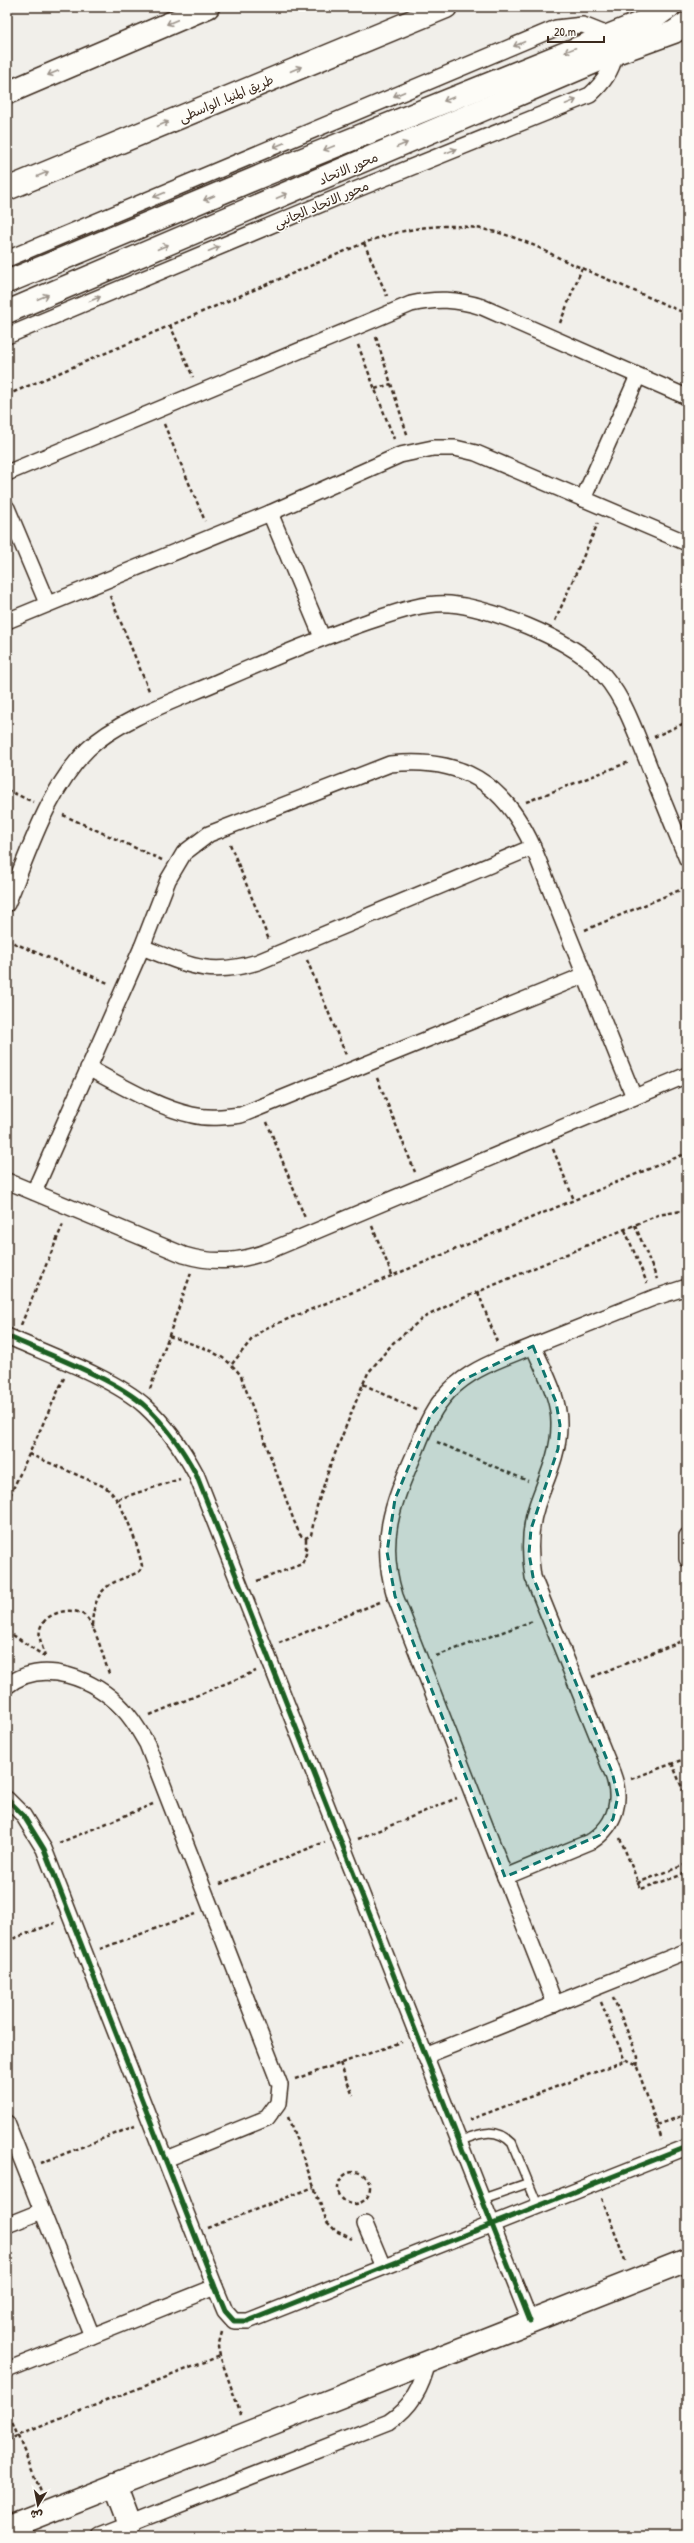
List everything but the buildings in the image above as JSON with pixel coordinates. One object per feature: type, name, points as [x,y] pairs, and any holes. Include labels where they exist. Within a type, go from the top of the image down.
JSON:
[{"type":"street","points":[[7,93],[208,7]]},
{"type":"street","name":"طريق المنيا, الواسطى","points":[[7,189],[446,7]]},
{"type":"street","name":"محور الاتحاد","points":[[7,312],[612,44],[669,7]]},
{"type":"street","name":"محور الاتحاد","points":[[7,282],[612,44],[674,32],[687,23]]},
{"type":"street","points":[[7,259],[556,28],[583,25],[612,44]]},
{"type":"street","name":"محور الاتحاد الجانبى","points":[[7,336],[350,192],[590,95],[603,84],[612,69],[612,44]]},
{"type":"street","points":[[7,473],[393,311],[428,300],[464,301],[687,397]]},
{"type":"street","points":[[583,499],[638,376]]},
{"type":"street","points":[[7,621],[103,580],[270,513],[406,453],[434,448],[455,448],[476,453],[687,543]]},
{"type":"street","points":[[7,508],[47,603]]},
{"type":"street","points":[[270,513],[322,637]]},
{"type":"street","points":[[7,904],[60,783],[74,764],[90,747],[109,733],[156,709],[322,637],[422,605],[450,604],[478,610],[550,635],[574,648],[598,668],[616,692],[642,749],[687,859]]},
{"type":"street","points":[[34,1192],[142,947],[175,866],[196,843],[224,828],[368,770],[390,764],[412,761],[435,763],[456,769],[477,778],[496,791],[511,807],[522,822],[533,847],[634,1096]]},
{"type":"street","points":[[142,947],[195,968],[216,970],[237,968],[275,955],[533,847]]},
{"type":"street","points":[[88,1068],[169,1108],[192,1115],[223,1117],[241,1115],[262,1108],[585,975]]},
{"type":"street","points":[[7,1181],[196,1259],[212,1261],[242,1260],[256,1256],[312,1233],[634,1096],[687,1075]]},
{"type":"street","points":[[555,2004],[395,1596],[390,1578],[386,1552],[388,1525],[395,1499],[430,1416],[444,1397],[461,1380],[481,1367],[658,1296],[687,1287]]},
{"type":"street","points":[[11,1338],[121,1389],[144,1405],[164,1425],[182,1448],[196,1474],[530,2321]]},
{"type":"street","points":[[505,1877],[592,1841],[600,1835],[613,1819],[617,1808],[617,1785],[533,1577],[529,1553],[531,1529],[558,1449],[560,1425],[556,1402],[533,1346]]},
{"type":"street","points":[[687,1536],[687,1559]]},
{"type":"street","points":[[7,1686],[31,1674],[50,1672],[70,1676],[90,1683],[107,1694],[134,1722],[147,1744],[280,2089],[276,2108],[267,2118],[166,2159]]},
{"type":"street","points":[[7,1799],[23,1815],[44,1849],[87,1954],[194,2234],[215,2287],[229,2317],[241,2322],[248,2321],[687,2147]]},
{"type":"street","points":[[425,2056],[601,1986],[685,1957]]},
{"type":"street","points":[[7,2123],[92,2336]]},
{"type":"street","points":[[7,2225],[42,2211]]},
{"type":"street","points":[[365,2224],[382,2267]]},
{"type":"street","points":[[7,2528],[687,2260]]},
{"type":"street","points":[[7,2370],[215,2287]]},
{"type":"street","points":[[115,2485],[114,2532],[389,2422],[407,2407],[415,2397],[421,2385],[428,2361]]},
{"type":"lane","points":[[459,2141],[485,2132],[495,2132],[504,2136],[512,2143],[538,2206]]},
{"type":"lane","points":[[482,2199],[528,2183]]},
{"type":"path","points":[[7,395],[364,243],[393,232],[424,226],[455,225],[486,229],[516,238],[687,314]]},
{"type":"path","points":[[364,243],[393,311]]},
{"type":"path","points":[[554,339],[582,268]]},
{"type":"path","points":[[371,321],[391,384],[406,453]]},
{"type":"path","points":[[170,325],[200,392]]},
{"type":"path","points":[[352,329],[375,389],[406,453]]},
{"type":"path","points":[[375,389],[391,384]]},
{"type":"path","points":[[158,410],[212,536]]},
{"type":"path","points":[[550,635],[604,508]]},
{"type":"path","points":[[103,580],[156,709]]},
{"type":"path","points":[[511,807],[642,749],[687,722]]},
{"type":"path","points":[[7,790],[175,866]]},
{"type":"path","points":[[224,828],[275,955]]},
{"type":"path","points":[[570,937],[687,887]]},
{"type":"path","points":[[7,940],[123,989]]},
{"type":"path","points":[[300,944],[353,1070]]},
{"type":"path","points":[[371,1063],[421,1187]]},
{"type":"path","points":[[262,1108],[312,1233]]},
{"type":"path","points":[[546,1134],[574,1200]]},
{"type":"path","points":[[232,1364],[252,1339],[264,1330],[687,1153]]},
{"type":"path","points":[[11,1338],[71,1208]]},
{"type":"path","points":[[366,1210],[393,1277]]},
{"type":"path","points":[[306,1538],[311,1534],[317,1506],[328,1473],[363,1384],[368,1373],[392,1343],[423,1318],[478,1292],[658,1215],[687,1210]]},
{"type":"path","points":[[635,1225],[658,1296]]},
{"type":"path","points":[[625,1230],[658,1296]]},
{"type":"path","points":[[144,1405],[196,1259]]},
{"type":"path","points":[[478,1292],[504,1358]]},
{"type":"path","points":[[169,1336],[220,1354],[232,1364],[241,1376],[300,1535],[306,1538]]},
{"type":"path","points":[[7,1502],[70,1365]]},
{"type":"path","points":[[363,1384],[430,1416]]},
{"type":"path","points":[[422,1436],[544,1487]]},
{"type":"path","points":[[29,1454],[105,1487],[113,1492],[118,1500],[142,1566],[140,1571],[108,1586],[100,1595],[92,1617],[92,1629]]},
{"type":"path","points":[[118,1500],[196,1474]]},
{"type":"path","points":[[241,1587],[302,1564],[306,1554],[306,1538]]},
{"type":"path","points":[[266,1649],[395,1596]]},
{"type":"path","points":[[7,1631],[46,1657],[40,1630],[48,1618],[68,1610],[75,1611],[87,1618],[112,1679]]},
{"type":"path","points":[[420,1662],[548,1615]]},
{"type":"path","points":[[576,1683],[687,1639]]},
{"type":"path","points":[[134,1722],[272,1665]]},
{"type":"path","points":[[617,1785],[687,1758]]},
{"type":"path","points":[[672,1763],[687,1800]]},
{"type":"path","points":[[204,1890],[472,1792]]},
{"type":"path","points":[[44,1849],[168,1798]]},
{"type":"path","points":[[613,1819],[639,1888],[644,1889],[687,1873]]},
{"type":"path","points":[[637,1883],[687,1864]]},
{"type":"path","points":[[87,1954],[211,1908]]},
{"type":"path","points":[[7,1942],[72,1916]]},
{"type":"path","points":[[601,1986],[625,2061]]},
{"type":"path","points":[[601,1986],[638,2057],[637,2069]]},
{"type":"path","points":[[372,2240],[353,2239],[336,2231],[327,2222],[280,2089],[340,2063],[418,2036]]},
{"type":"path","points":[[454,2126],[625,2061],[632,2061],[637,2069],[667,2155]]},
{"type":"path","points":[[340,2063],[353,2096]]},
{"type":"path","points":[[657,2125],[687,2114]]},
{"type":"path","points":[[26,2169],[151,2120]]},
{"type":"path","points":[[348,2173],[361,2174],[369,2182],[369,2194],[360,2203],[348,2202],[340,2194],[340,2182],[348,2173]]},
{"type":"path","points":[[596,2183],[633,2281]]},
{"type":"path","points":[[194,2234],[314,2187]]},
{"type":"path","points":[[229,2317],[220,2338],[220,2356],[247,2433]]},
{"type":"path","points":[[7,2440],[220,2356]]},
{"type":"path","points":[[7,2410],[49,2511]]},
{"type":"highlighted area","points":[[533,1346],[556,1402],[560,1425],[558,1449],[531,1529],[529,1553],[533,1577],[612,1772],[618,1796],[613,1819],[600,1835],[505,1877],[395,1596],[387,1552],[395,1499],[430,1416],[461,1381]]},
{"type":"cycle path","points":[[7,1336],[98,1376],[132,1396],[145,1406],[167,1429],[180,1446],[196,1474],[530,2321]]},
{"type":"cycle path","points":[[7,1799],[23,1815],[44,1849],[215,2287],[225,2311],[234,2321],[248,2321],[687,2147]]}]
